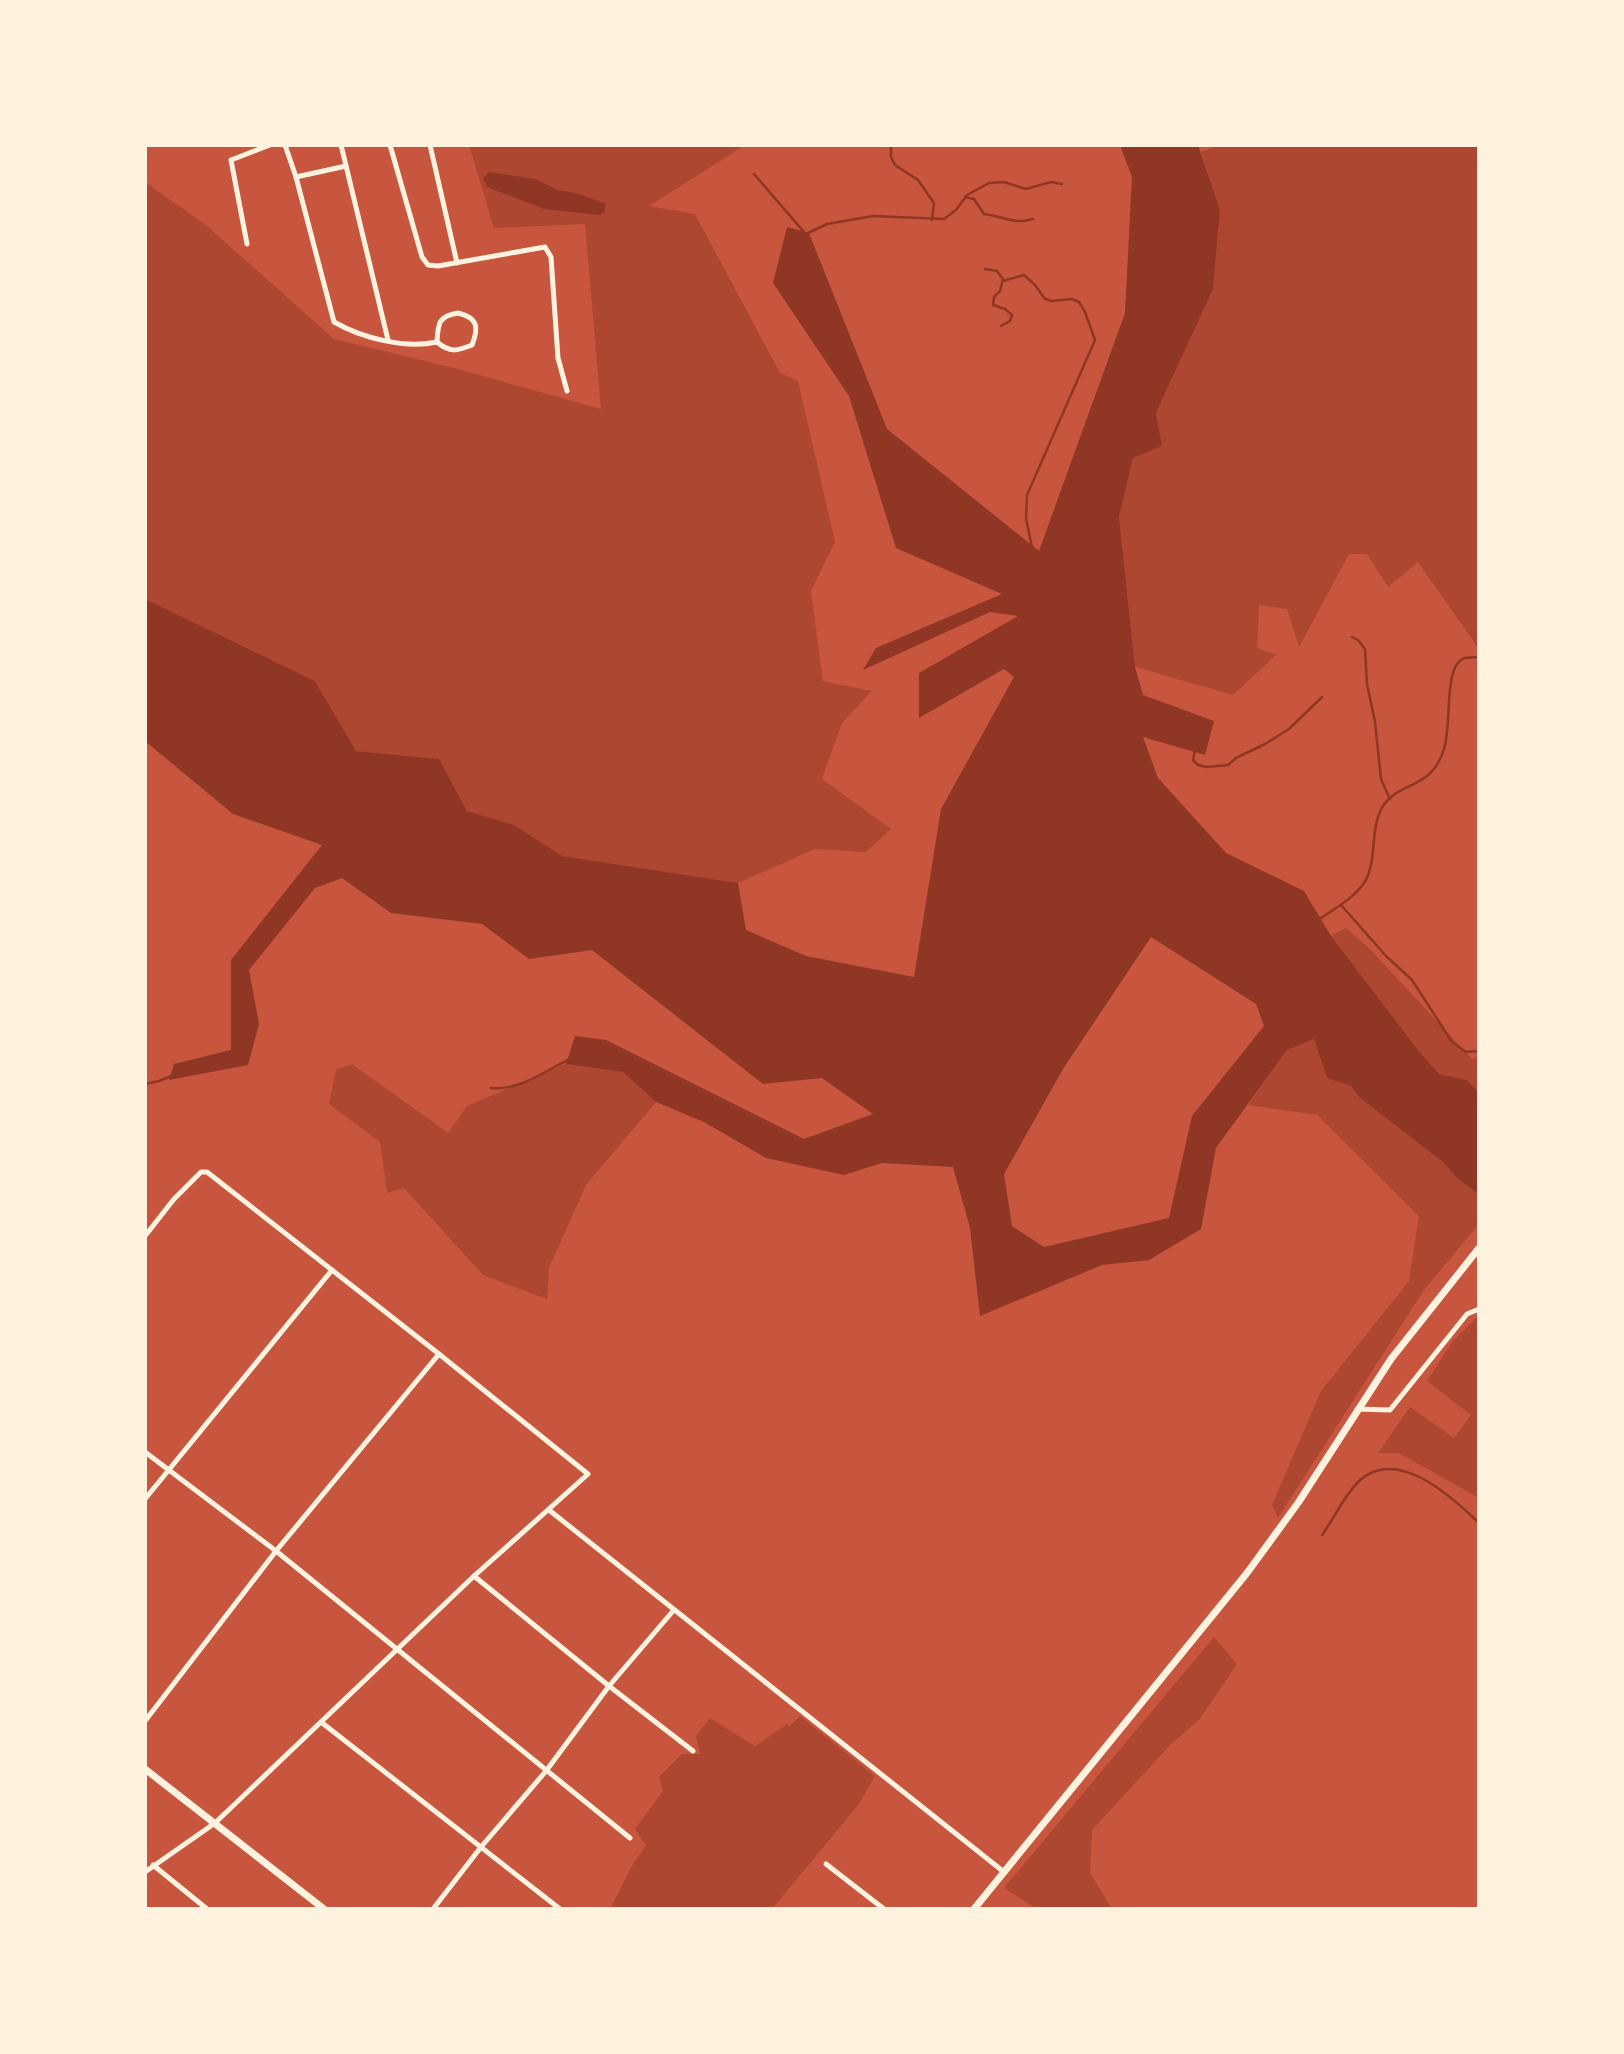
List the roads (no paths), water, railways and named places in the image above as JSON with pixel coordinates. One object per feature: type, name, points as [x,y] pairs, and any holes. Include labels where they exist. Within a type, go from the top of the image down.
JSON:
[{"type":"main road","points":[[974,1909],[1247,1573],[1298,1503],[1391,1359],[1479,1248]]},
{"type":"main road","points":[[145,1769],[324,1909]]},
{"type":"street","points":[[247,244],[231,160],[270,145]]},
{"type":"street","points":[[285,145],[334,321],[351,332],[388,340],[426,345],[437,342]]},
{"type":"street","points":[[341,145],[388,340]]},
{"type":"street","points":[[390,145],[422,257],[428,265],[457,263],[545,247],[551,257],[558,358],[567,391]]},
{"type":"street","points":[[430,145],[457,263]]},
{"type":"street","points":[[296,177],[346,166]]},
{"type":"street","points":[[447,314],[470,316],[475,323],[477,334],[472,345],[458,351],[446,350],[437,342],[441,320],[447,314]]},
{"type":"street","points":[[145,1236],[174,1199],[201,1172],[207,1172],[439,1353],[587,1474],[474,1576],[215,1823],[145,1872]]},
{"type":"street","points":[[145,1499],[332,1270]]},
{"type":"street","points":[[1357,1409],[1390,1410],[1466,1314],[1479,1309]]},
{"type":"street","points":[[145,1721],[276,1551],[439,1353]]},
{"type":"street","points":[[145,1452],[276,1551],[630,1838]]},
{"type":"street","points":[[549,1510],[1004,1872]]},
{"type":"street","points":[[474,1576],[694,1751]]},
{"type":"street","points":[[433,1909],[673,1611]]},
{"type":"street","points":[[320,1722],[560,1909]]},
{"type":"street","points":[[826,1864],[884,1909]]},
{"type":"street","points":[[153,1865],[207,1909]]},
{"type":"waterway","points":[[891,145],[891,157],[895,165],[918,180],[934,203],[932,220]]},
{"type":"waterway","points":[[754,174],[804,232]]},
{"type":"waterway","points":[[808,233],[827,224],[873,216],[944,219],[956,210],[967,195],[989,183],[1004,182],[1026,189],[1051,182],[1062,184]]},
{"type":"waterway","points":[[965,197],[974,199],[984,214],[1014,221],[1033,219]]},
{"type":"waterway","points":[[985,269],[997,271],[1003,279],[993,305],[1012,315],[1010,321],[1001,326]]},
{"type":"waterway","points":[[1003,281],[1024,275],[1045,299],[1072,299],[1079,302],[1095,340],[1027,495],[1026,518],[1032,548]]},
{"type":"waterway","points":[[1352,637],[1365,649],[1367,684],[1375,722],[1381,779],[1390,799]]},
{"type":"waterway","points":[[1318,920],[1349,899],[1364,883],[1371,865],[1376,825],[1383,806],[1398,792],[1423,779],[1438,762],[1446,739],[1450,688],[1455,668],[1464,658],[1479,657]]},
{"type":"waterway","points":[[1195,750],[1193,760],[1198,765],[1228,765],[1289,729],[1322,697]]},
{"type":"waterway","points":[[1341,905],[1386,956],[1412,980],[1452,1042],[1466,1052],[1479,1051]]},
{"type":"waterway","points":[[491,1088],[522,1083],[568,1060]]},
{"type":"waterway","points":[[145,1084],[174,1075]]},
{"type":"waterway","points":[[1322,1535],[1359,1481],[1374,1472],[1390,1469],[1423,1479],[1454,1500],[1479,1523]]}]
